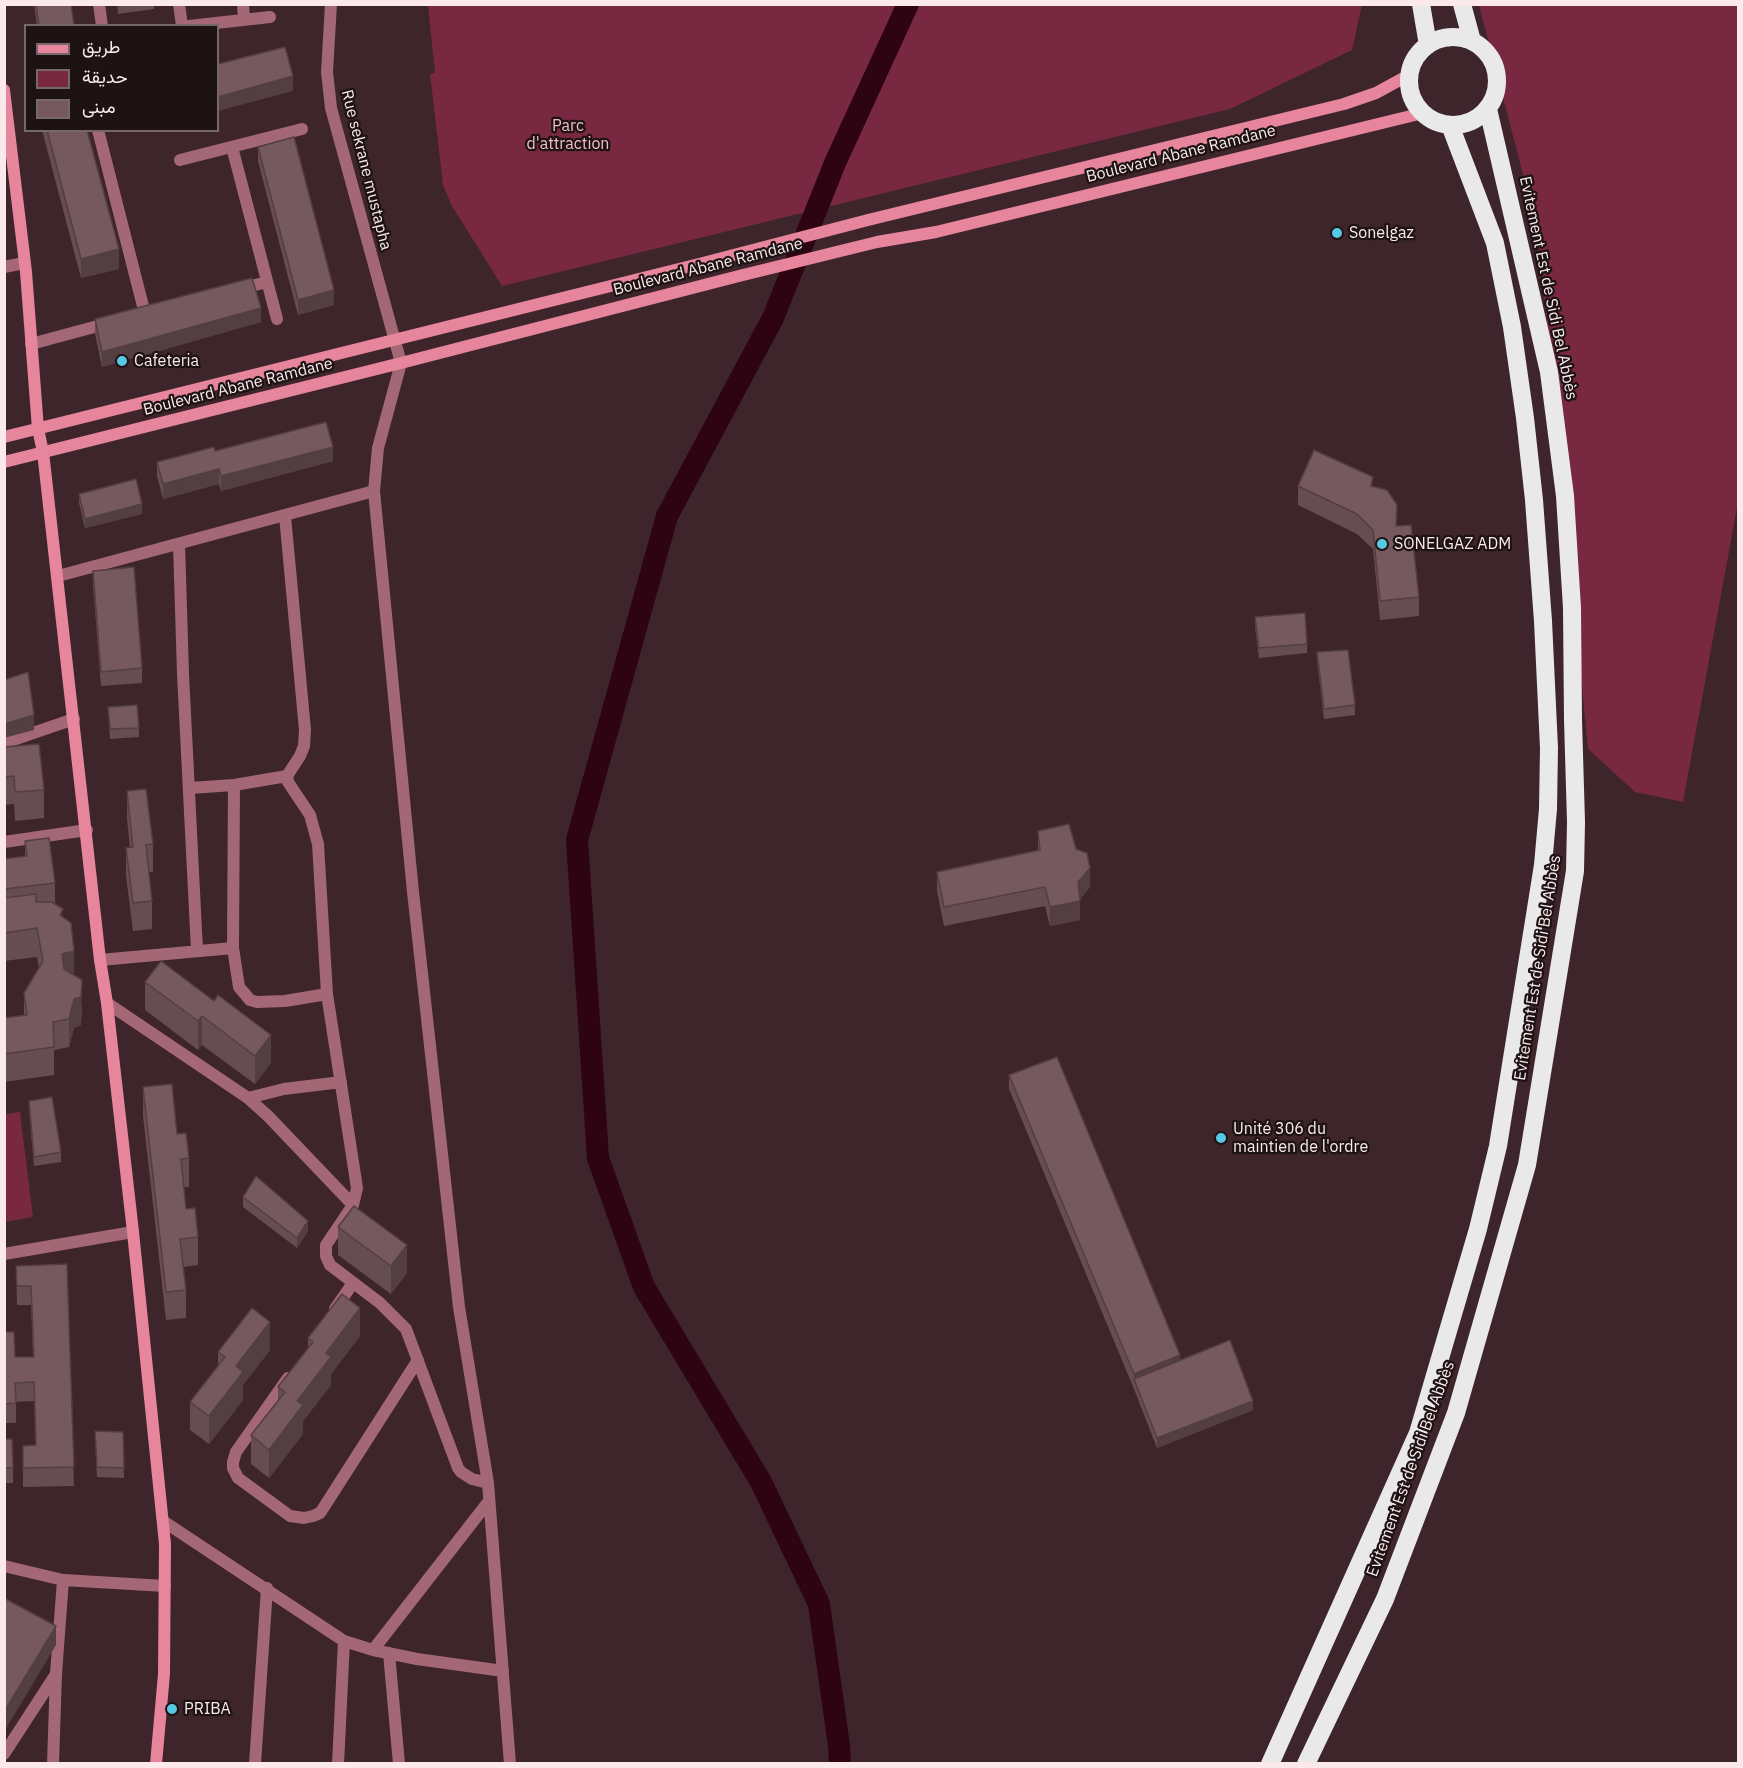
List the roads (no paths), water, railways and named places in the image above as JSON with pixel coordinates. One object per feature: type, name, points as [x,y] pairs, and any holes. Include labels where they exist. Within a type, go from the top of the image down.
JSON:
[{"type":"highway","points":[[1421,4],[1428,45]]},
{"type":"highway","points":[[1462,4],[1472,41]]},
{"type":"highway","points":[[1456,37],[1472,41],[1484,49],[1492,61],[1497,74],[1494,98],[1488,109],[1477,118],[1464,124],[1450,125],[1431,119],[1414,102],[1410,89],[1413,64],[1428,45],[1441,39],[1456,37]]},
{"type":"highway","name":"Evitement Est de Sidi Bel Abbès","points":[[1306,1764],[1385,1599],[1456,1413],[1527,1165],[1575,871],[1572,608],[1565,496],[1549,372],[1488,109]]},
{"type":"highway","name":"Evitement Est de Sidi Bel Abbès","points":[[1270,1764],[1418,1433],[1478,1229],[1498,1146],[1543,865],[1548,809],[1549,748],[1534,500],[1525,418],[1512,327],[1495,243],[1450,125]]},
{"type":"main road","name":"Boulevard Abane Ramdane","points":[[4,437],[868,220],[1344,104],[1376,93],[1410,75]]},
{"type":"main road","points":[[4,90],[24,263],[38,429],[43,452],[100,960],[107,1003],[163,1521],[165,1544],[164,1674],[156,1764]]},
{"type":"main road","name":"Boulevard Abane Ramdane","points":[[4,462],[877,242],[936,231],[1423,113]]},
{"type":"street","points":[[99,4],[102,24]]},
{"type":"street","points":[[179,4],[182,24]]},
{"type":"street","points":[[243,4],[244,20]]},
{"type":"street","name":"Rue sekrane mustapha","points":[[331,4],[327,72],[331,108],[400,363]]},
{"type":"street","points":[[207,24],[270,17]]},
{"type":"street","points":[[180,160],[302,129]]},
{"type":"street","points":[[31,344],[140,315],[98,132]]},
{"type":"street","points":[[232,147],[277,319]]},
{"type":"street","points":[[4,267],[24,263]]},
{"type":"street","points":[[223,294],[267,282]]},
{"type":"street","points":[[400,363],[378,448],[374,491],[413,892],[459,1307],[488,1483],[510,1764]]},
{"type":"street","points":[[57,576],[374,491]]},
{"type":"street","points":[[190,788],[234,785],[287,776],[304,746],[306,730],[285,516]]},
{"type":"street","points":[[179,544],[197,950]]},
{"type":"street","points":[[4,743],[74,719]]},
{"type":"street","points":[[287,776],[290,787],[310,815],[318,844],[327,994],[356,1174],[357,1188],[353,1205],[328,1241],[325,1251],[327,1262],[380,1303],[406,1329],[458,1468],[472,1479],[488,1483]]},
{"type":"street","points":[[234,785],[233,948],[239,987],[250,1000],[266,1003],[327,994]]},
{"type":"street","points":[[4,842],[87,830]]},
{"type":"street","points":[[100,960],[233,948]]},
{"type":"street","points":[[107,1003],[248,1098],[353,1205]]},
{"type":"street","points":[[248,1098],[284,1089],[341,1082]]},
{"type":"street","points":[[4,1254],[133,1232]]},
{"type":"street","points":[[327,1321],[353,1283]]},
{"type":"street","points":[[295,1368],[236,1452],[233,1462],[238,1478],[290,1516],[304,1518],[320,1513],[418,1360]]},
{"type":"street","points":[[373,1650],[489,1501]]},
{"type":"street","points":[[163,1521],[344,1641],[417,1659],[503,1671]]},
{"type":"street","points":[[4,1566],[63,1580],[165,1586]]},
{"type":"street","points":[[53,1764],[56,1674],[63,1580]]},
{"type":"street","points":[[255,1764],[267,1588]]},
{"type":"street","points":[[338,1764],[344,1641]]},
{"type":"street","points":[[389,1653],[399,1764]]},
{"type":"street","points":[[4,1754],[56,1674]]},
{"type":"waterway","points":[[840,1764],[819,1604],[761,1482],[644,1287],[598,1158],[577,840],[667,516],[773,318],[835,163],[908,4]]},
{"type":"place","name":"Sonelgaz","points":[[1337,233]]},
{"type":"place","name":"Cafeteria","points":[[122,361]]},
{"type":"place","name":"SONELGAZ ADM","points":[[1382,544]]},
{"type":"place","name":"Unité 306 du maintien de l'ordre","points":[[1221,1138]]},
{"type":"place","name":"PRIBA","points":[[172,1709]]},
{"type":"park label","name":"Parc d'attraction","points":[[568,135]]}]
